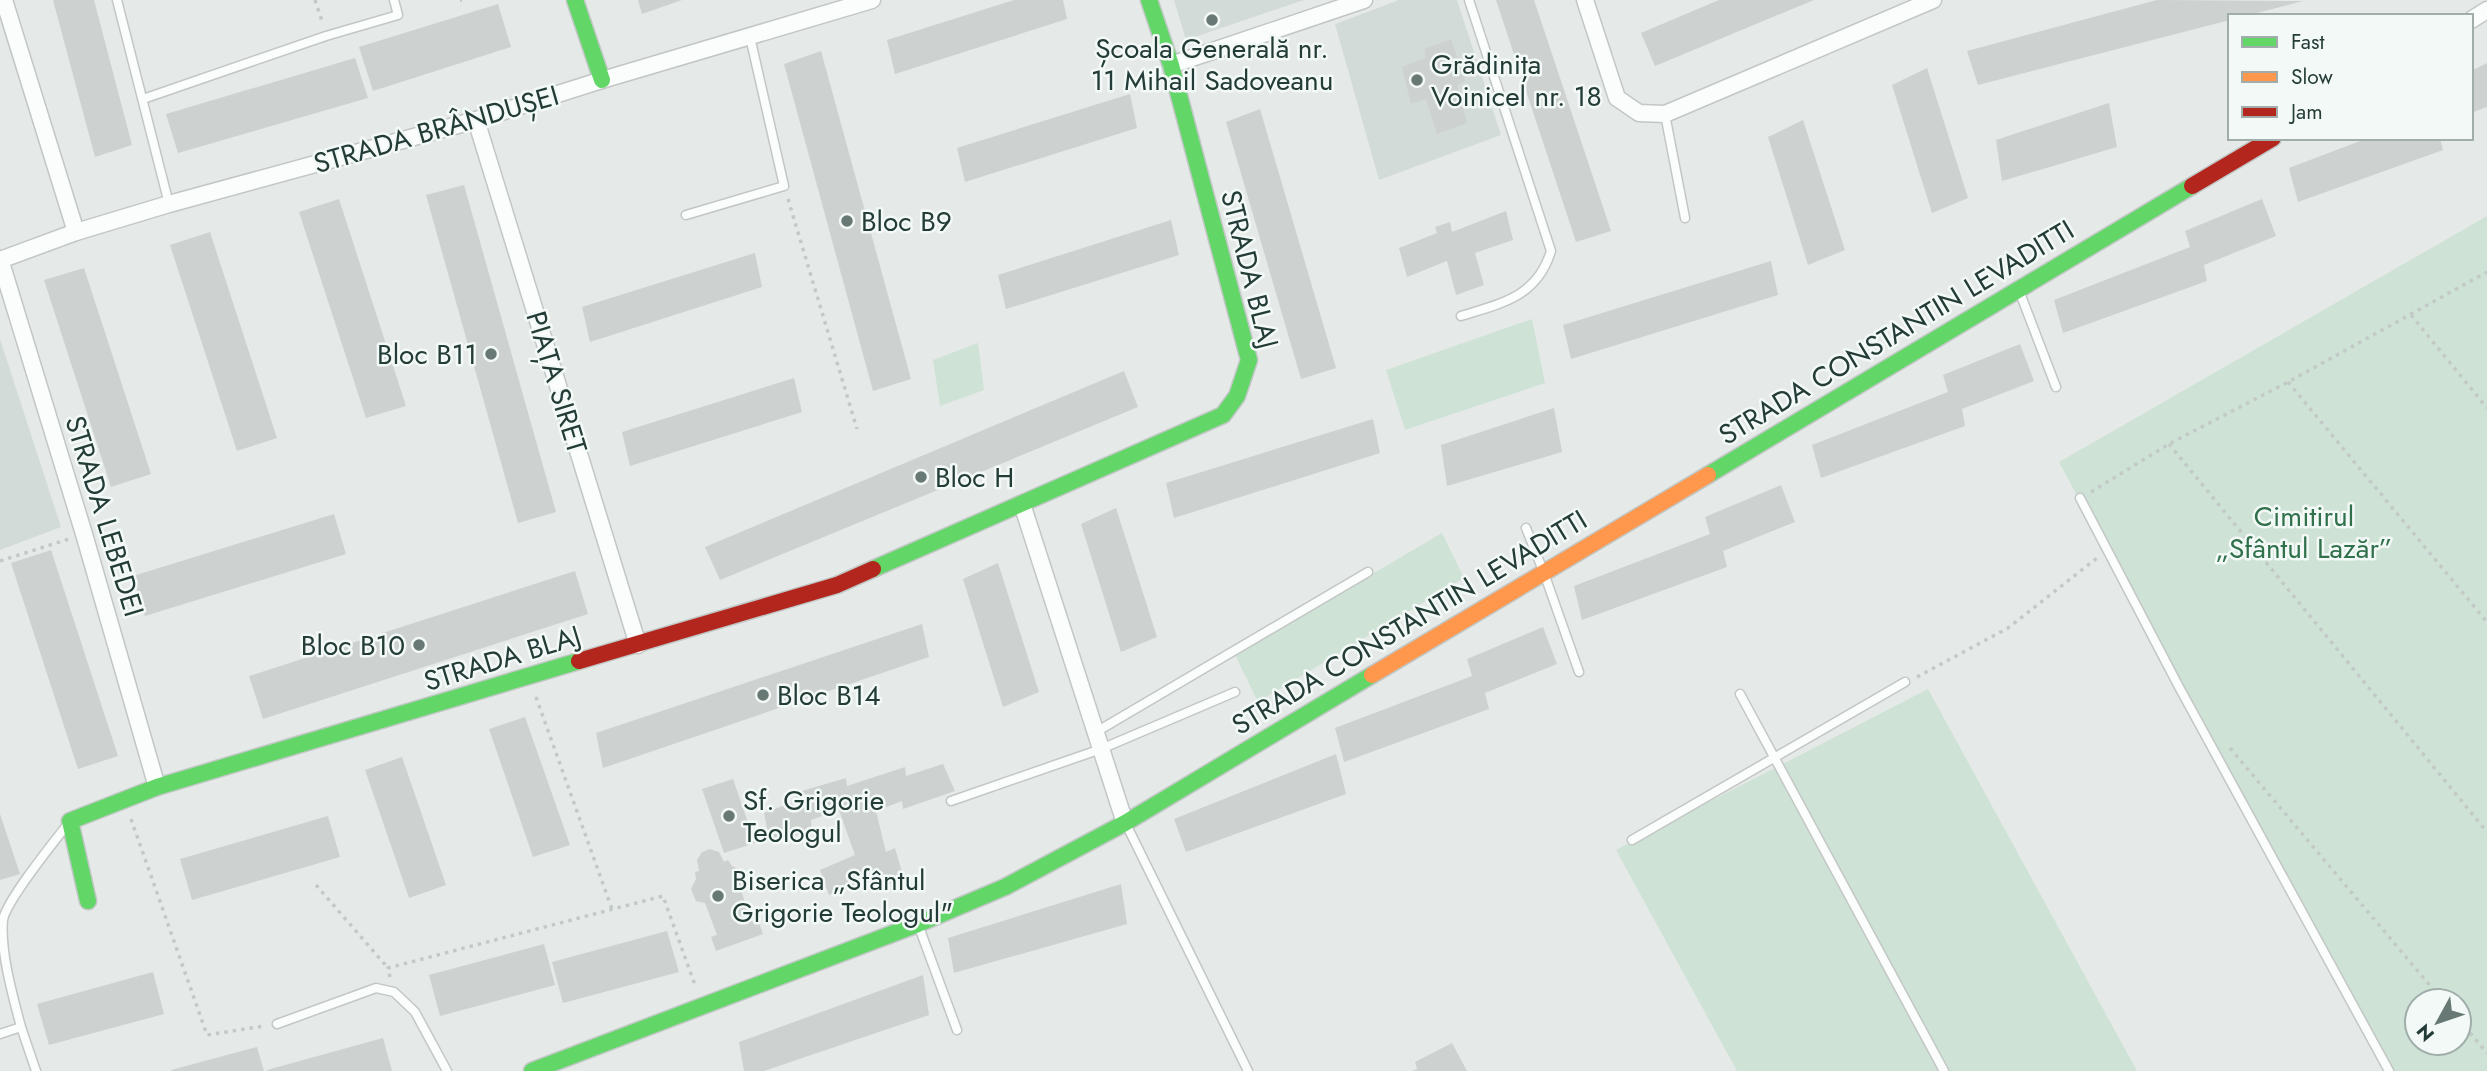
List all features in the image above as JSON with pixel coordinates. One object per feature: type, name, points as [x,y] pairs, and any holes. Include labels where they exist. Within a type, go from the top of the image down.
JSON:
[{"type":"street","points":[[4,0],[76,232]]},
{"type":"street","points":[[575,0],[602,80]]},
{"type":"street","name":"STRADA BRÂNDUȘEI","points":[[0,260],[76,232],[169,204],[476,120],[872,0]]},
{"type":"street","name":"STRADA BLAJ","points":[[70,821],[157,787],[837,585],[1223,415],[1234,404],[1249,360],[1171,65],[1149,0]]},
{"type":"street","points":[[1171,65],[1364,0]]},
{"type":"street","points":[[1585,0],[1617,98],[1639,113],[1665,114],[1933,0]]},
{"type":"street","name":"PIAȚA SIRET","points":[[476,120],[638,645]]},
{"type":"street","name":"STRADA CONSTANTIN LEVADITTI","points":[[532,1071],[918,924],[1005,887],[1125,823],[2270,140]]},
{"type":"street","name":"STRADA LEBEDEI","points":[[0,260],[84,534],[157,787]]},
{"type":"street","points":[[1022,505],[1125,823]]},
{"type":"street","points":[[70,821],[88,901]]},
{"type":"lane","points":[[117,0],[169,204]]},
{"type":"lane","points":[[143,99],[327,36],[398,15],[394,0]]},
{"type":"lane","points":[[1461,316],[1508,301],[1532,284],[1545,271],[1551,251],[1469,0]]},
{"type":"lane","points":[[686,215],[784,186],[750,37]]},
{"type":"lane","points":[[1665,114],[1685,218]]},
{"type":"lane","points":[[2019,290],[2056,387]]},
{"type":"lane","points":[[2080,498],[2179,687],[2389,1071]]},
{"type":"lane","points":[[1526,528],[1578,672]]},
{"type":"lane","points":[[1096,732],[1368,572]]},
{"type":"lane","points":[[1632,840],[1905,682]]},
{"type":"lane","points":[[951,801],[1101,749],[1234,692]]},
{"type":"lane","points":[[1740,694],[1944,1071]]},
{"type":"lane","points":[[36,1071],[21,1027],[4,945],[3,917],[30,874],[70,821]]},
{"type":"lane","points":[[1125,823],[1248,1071]]},
{"type":"lane","points":[[918,924],[957,1030]]},
{"type":"lane","points":[[277,1024],[376,988],[394,992],[415,1012],[447,1071]]},
{"type":"lane","points":[[0,1034],[21,1027]]},
{"type":"path","points":[[315,0],[327,36]]},
{"type":"path","points":[[784,186],[856,429]]},
{"type":"path","points":[[2080,498],[2169,444],[2487,272]]},
{"type":"path","points":[[2411,315],[2487,408]]},
{"type":"path","points":[[2288,382],[2487,622]]},
{"type":"path","points":[[2169,444],[2487,832]]},
{"type":"path","points":[[0,561],[84,534]]},
{"type":"path","points":[[1905,682],[1934,670],[2008,628],[2107,550]]},
{"type":"path","points":[[529,677],[612,909]]},
{"type":"path","points":[[2223,739],[2431,987]]},
{"type":"path","points":[[125,800],[207,1035],[277,1024]]},
{"type":"path","points":[[316,885],[388,968],[394,992]]},
{"type":"path","points":[[388,968],[663,896],[702,1007]]},
{"type":"path","points":[[2473,1036],[2487,1053]]},
{"type":"shaded area","name":"Școala Generală nr. 11 Mihail Sadoveanu","points":[[1174,0],[1304,0],[1186,40]]},
{"type":"shaded area","name":"Grădinița Voinicel nr. 18","points":[[1399,0],[1457,0],[1501,135],[1379,180],[1335,24]]},
{"type":"shaded area","points":[[0,339],[61,527],[0,550]]},
{"type":"green space","name":"Cimitirul „Sfântul Lazăr”","points":[[2487,216],[2487,1071],[2386,1071],[2059,462]]},
{"type":"green space","points":[[1532,319],[1545,383],[1405,430],[1386,370]]},
{"type":"green space","points":[[978,343],[984,390],[940,406],[933,360]]},
{"type":"green space","points":[[1442,533],[1464,578],[1258,702],[1235,655]]},
{"type":"green space","points":[[1928,689],[2137,1071],[1737,1071],[1616,850]]},
{"type":"building","points":[[53,0],[94,0],[132,145],[95,157]]},
{"type":"building","points":[[638,0],[682,0],[642,14]]},
{"type":"building","points":[[1014,0],[1063,0],[1067,19],[895,74],[887,40]]},
{"type":"building","points":[[1496,0],[1534,0],[1611,231],[1576,242]]},
{"type":"building","points":[[1719,0],[1814,0],[1655,66],[1641,33]]},
{"type":"building","points":[[2157,0],[2303,1],[2253,14],[2228,14],[2228,21],[1978,85],[1967,51]]},
{"type":"building","points":[[498,4],[511,47],[373,91],[359,47]]},
{"type":"building","points":[[1451,39],[1465,81],[1457,85],[1467,123],[1437,134],[1426,99],[1411,104],[1402,67],[1426,58],[1424,49]]},
{"type":"building","name":"Bloc B9","points":[[821,51],[911,379],[873,391],[784,64]]},
{"type":"building","points":[[355,58],[368,98],[178,153],[166,114]]},
{"type":"building","points":[[2487,63],[2487,107],[2473,112],[2473,70]]},
{"type":"building","points":[[1927,68],[1968,198],[1932,213],[1892,85]]},
{"type":"building","points":[[1130,94],[1137,128],[965,182],[957,148]]},
{"type":"building","points":[[2109,103],[2117,147],[2002,181],[1996,140]]},
{"type":"building","points":[[1260,109],[1336,368],[1301,379],[1226,122]]},
{"type":"building","points":[[1803,120],[1845,250],[1808,265],[1768,137]]},
{"type":"building","points":[[2363,140],[2440,140],[2443,150],[2298,202],[2289,168]]},
{"type":"building","name":"Bloc B11","points":[[464,185],[556,512],[518,523],[426,195]]},
{"type":"building","points":[[339,199],[406,406],[366,418],[299,212]]},
{"type":"building","points":[[2262,199],[2276,236],[2204,265],[2207,281],[2063,333],[2054,300],[2190,247],[2185,231]]},
{"type":"building","points":[[1506,211],[1513,240],[1475,253],[1484,285],[1456,295],[1447,261],[1407,277],[1399,248],[1437,233],[1435,227],[1450,222],[1452,232]]},
{"type":"building","points":[[1171,220],[1179,255],[1006,309],[998,275]]},
{"type":"building","points":[[210,232],[277,438],[237,451],[170,245]]},
{"type":"building","points":[[755,253],[762,287],[590,342],[582,307]]},
{"type":"building","points":[[1771,261],[1778,295],[1571,359],[1563,325]]},
{"type":"building","points":[[84,268],[151,474],[111,487],[44,280]]},
{"type":"building","points":[[2020,344],[2034,381],[1962,409],[1965,426],[1821,478],[1812,445],[1948,392],[1943,375]]},
{"type":"building","name":"Bloc H","points":[[1124,371],[1138,407],[720,580],[705,547]]},
{"type":"building","points":[[794,378],[802,412],[630,466],[622,432]]},
{"type":"building","points":[[1554,408],[1562,452],[1447,486],[1441,445]]},
{"type":"building","points":[[1373,419],[1380,453],[1174,518],[1166,483]]},
{"type":"building","points":[[1781,485],[1795,522],[1723,551],[1727,567],[1582,620],[1574,586],[1710,534],[1705,517]]},
{"type":"building","points":[[1116,508],[1157,637],[1121,652],[1081,524]]},
{"type":"building","points":[[334,514],[346,554],[145,616],[133,576]]},
{"type":"building","points":[[51,550],[118,756],[78,769],[11,563]]},
{"type":"building","points":[[998,563],[1039,692],[1003,707],[963,579]]},
{"type":"building","name":"Bloc B10","points":[[575,571],[588,614],[263,719],[249,676]]},
{"type":"building","name":"Bloc B14","points":[[922,624],[929,657],[603,768],[596,733]]},
{"type":"building","points":[[1543,627],[1557,664],[1485,693],[1489,709],[1344,762],[1335,728],[1472,676],[1467,659]]},
{"type":"building","points":[[525,717],[570,845],[533,857],[489,729]]},
{"type":"building","points":[[1336,754],[1346,794],[1186,852],[1174,819]]},
{"type":"building","points":[[402,757],[446,885],[409,898],[365,770]]},
{"type":"building","points":[[943,764],[955,791],[903,809],[902,801],[876,811],[886,852],[895,848],[904,879],[866,892],[863,881],[829,895],[820,870],[855,855],[839,810],[811,820],[812,830],[770,843],[764,813],[796,801],[795,793],[846,778],[847,786],[905,767],[906,776]]},
{"type":"building","name":"Sf. Grigorie Teologul","points":[[733,779],[755,843],[724,853],[702,789]]},
{"type":"building","points":[[0,814],[20,874],[0,880]]},
{"type":"building","points":[[328,816],[340,857],[192,900],[180,859]]},
{"type":"building","name":"Biserica „Sfântul Grigorie Teologul\"","points":[[710,849],[719,852],[724,862],[728,860],[732,866],[742,870],[746,883],[741,891],[752,922],[758,920],[763,934],[716,951],[711,937],[717,935],[705,903],[696,901],[691,889],[696,879],[695,872],[699,871],[697,860],[702,852]]},
{"type":"building","points":[[1121,884],[1127,924],[954,973],[948,938]]},
{"type":"building","points":[[667,931],[679,972],[563,1003],[552,962]]},
{"type":"building","points":[[544,944],[555,985],[440,1016],[429,975]]},
{"type":"building","points":[[153,972],[164,1014],[49,1045],[37,1004]]},
{"type":"building","points":[[923,975],[929,1015],[764,1071],[744,1071],[739,1042]]},
{"type":"building","points":[[383,1038],[392,1071],[267,1071],[267,1070]]},
{"type":"building","points":[[1452,1043],[1467,1071],[1412,1071],[1417,1069],[1415,1062]]},
{"type":"building","points":[[257,1047],[264,1071],[171,1071],[171,1070]]},
{"type":"traffic: fast","points":[[575,0],[602,80]]},
{"type":"traffic: fast","points":[[873,569],[1223,415],[1237,396],[1249,360],[1171,65],[1149,0]]},
{"type":"traffic: fast","points":[[1708,475],[2192,186]]},
{"type":"traffic: fast","points":[[88,901],[70,821],[157,787],[579,661]]},
{"type":"traffic: fast","points":[[532,1071],[918,924],[1005,887],[1125,823],[1372,675]]},
{"type":"traffic: slow","points":[[1372,675],[1708,475]]},
{"type":"traffic: jam","points":[[2192,186],[2270,140]]},
{"type":"traffic: jam","points":[[579,661],[837,585],[873,569]]},
{"type":"place","name":"Școala Generală nr. 11 Mihail Sadoveanu","points":[[1212,20]]},
{"type":"place","name":"Grădinița Voinicel nr. 18","points":[[1417,80]]},
{"type":"place","name":"Bloc B9","points":[[847,221]]},
{"type":"place","name":"Bloc B11","points":[[491,354]]},
{"type":"place","name":"Bloc H","points":[[921,477]]},
{"type":"place","name":"Bloc B10","points":[[419,645]]},
{"type":"place","name":"Bloc B14","points":[[763,695]]},
{"type":"place","name":"Sf. Grigorie Teologul","points":[[729,816]]},
{"type":"place","name":"Biserica „Sfântul Grigorie Teologul\"","points":[[718,896]]}]
